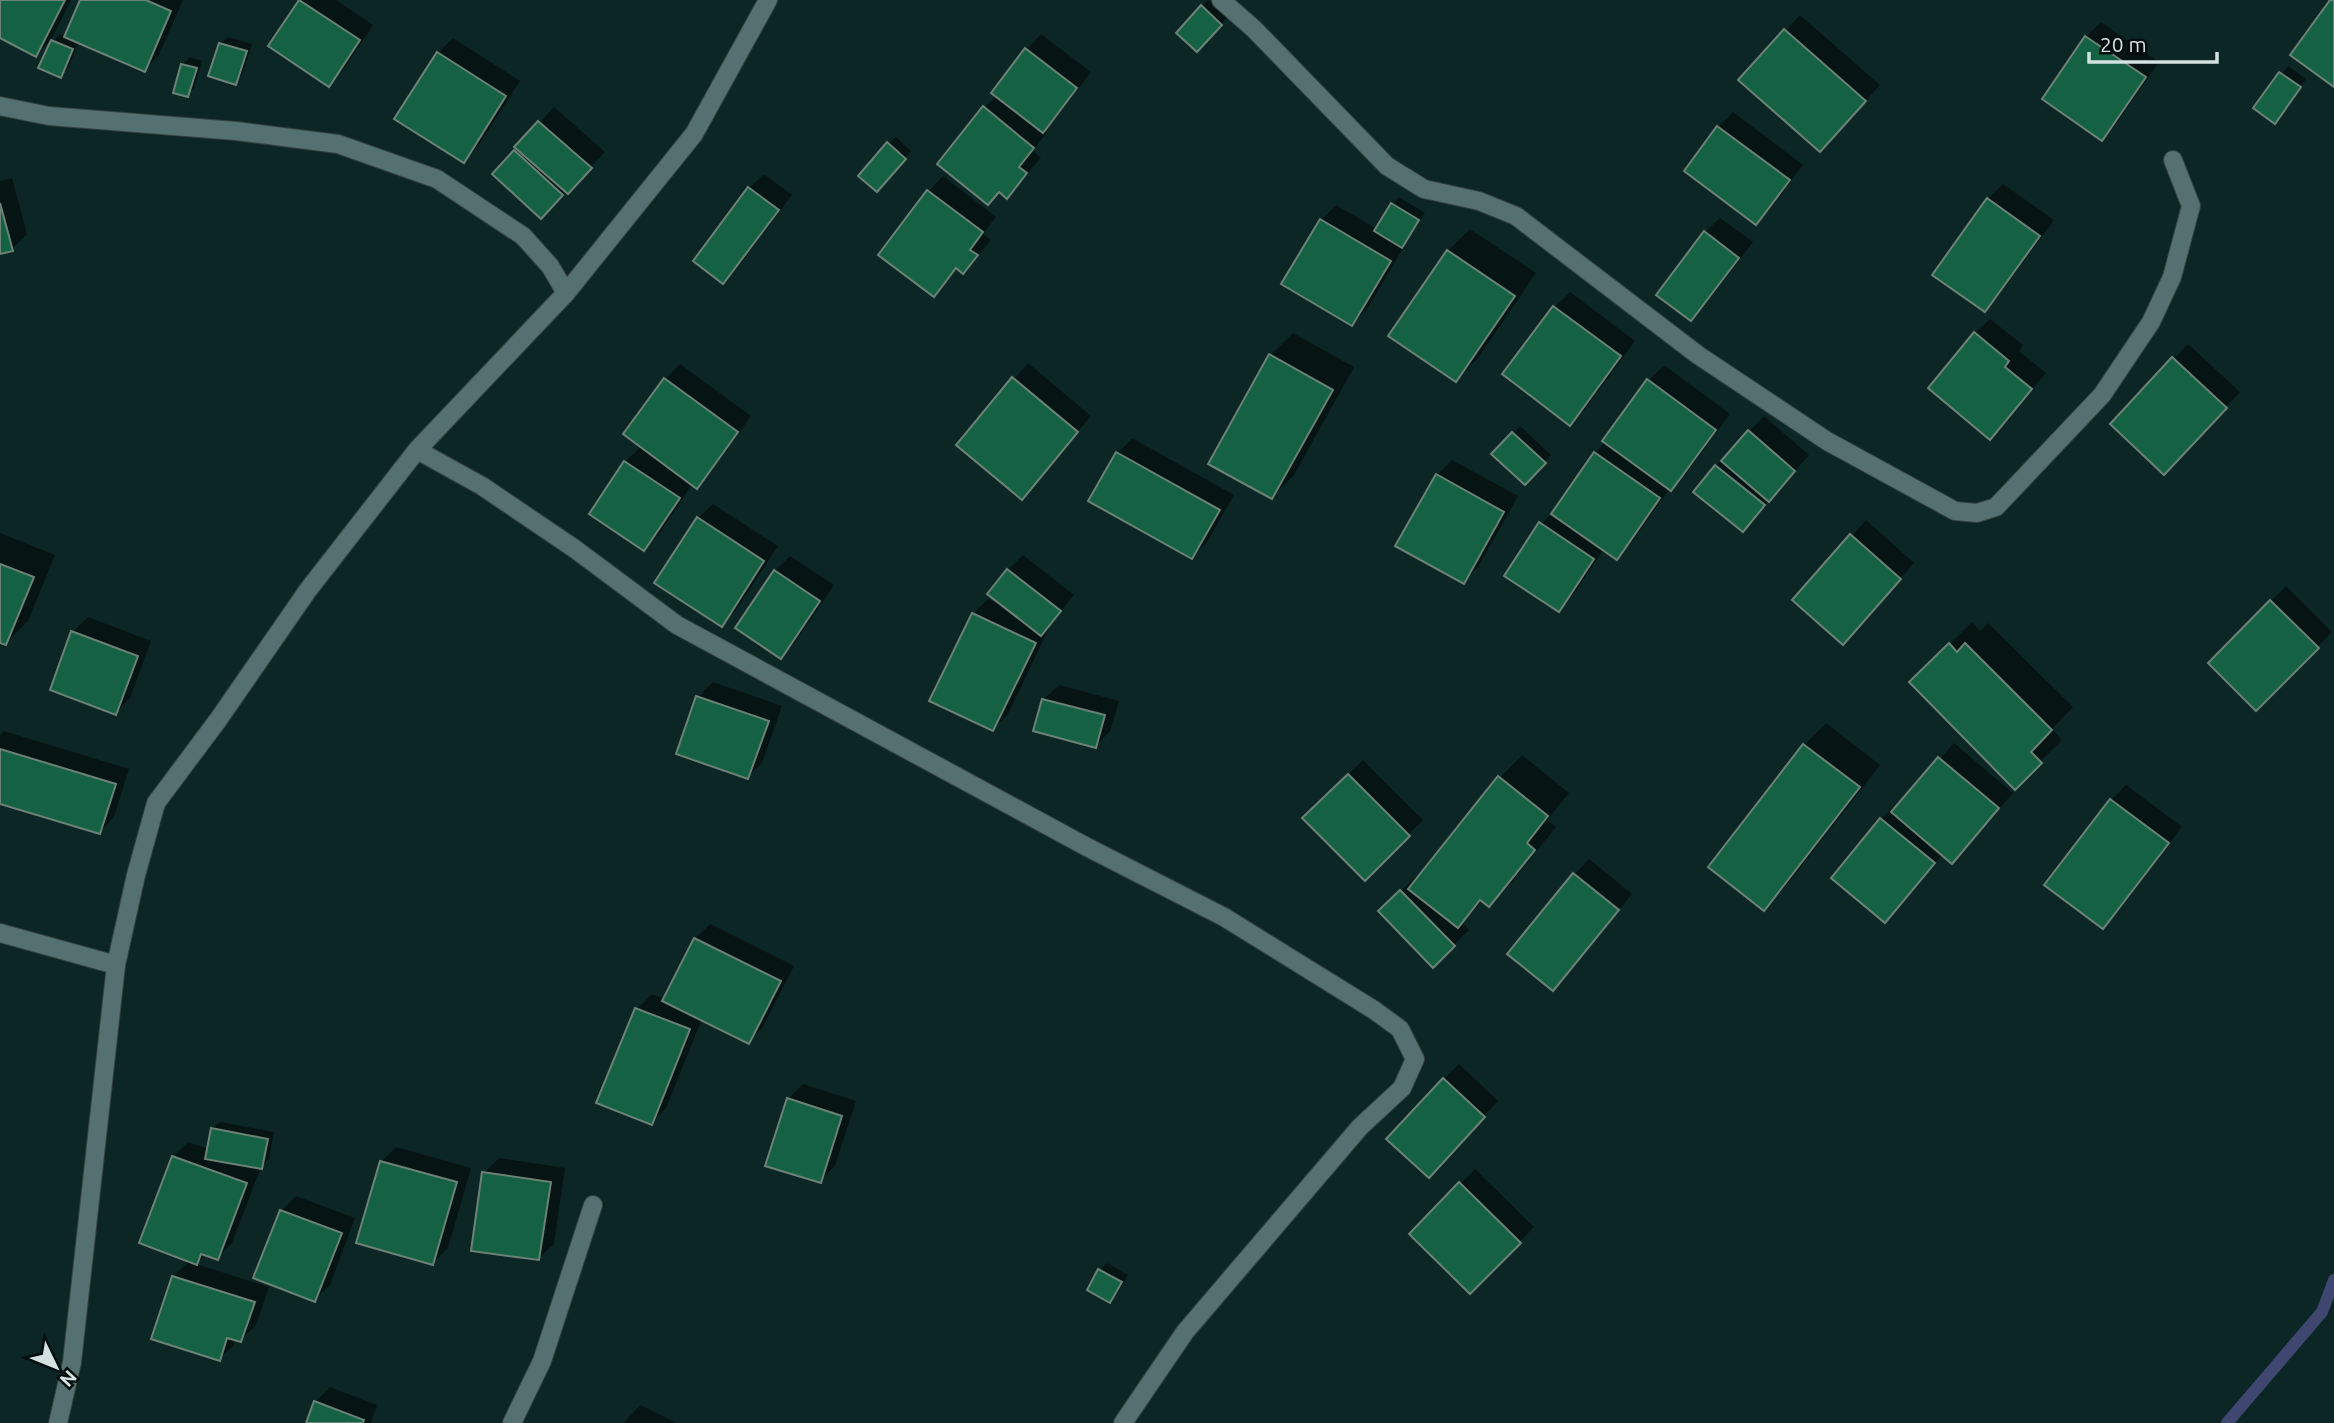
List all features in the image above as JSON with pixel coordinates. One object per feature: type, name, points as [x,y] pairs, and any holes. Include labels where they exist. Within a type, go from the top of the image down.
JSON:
[{"type":"street","points":[[58,1423],[72,1362],[116,965],[136,875],[156,803],[218,720],[307,590],[417,450],[566,293],[695,134],[768,0]]},
{"type":"street","points":[[1221,0],[1254,29],[1387,166],[1424,189],[1479,201],[1517,216],[1698,355],[1827,441],[1955,511],[1977,513],[1996,507],[2102,395],[2151,322],[2172,277],[2191,206],[2173,160]]},
{"type":"street","points":[[0,106],[49,116],[236,131],[338,144],[437,179],[523,236],[550,266],[566,293]]},
{"type":"street","points":[[417,450],[482,486],[575,549],[677,625],[1087,847],[1224,917],[1400,1029],[1415,1059],[1402,1088],[1360,1127],[1185,1332],[1124,1423]]},
{"type":"street","points":[[0,933],[116,965]]},
{"type":"street","points":[[512,1423],[542,1361],[593,1205]]},
{"type":"building","points":[[0,0],[65,0],[36,57],[0,38]]},
{"type":"building","points":[[80,0],[146,0],[171,11],[145,72],[64,37]]},
{"type":"building","points":[[299,0],[360,40],[329,87],[268,46]]},
{"type":"building","points":[[2330,0],[2334,0],[2334,87],[2290,55]]},
{"type":"building","points":[[1201,5],[1222,25],[1197,52],[1176,33]]},
{"type":"building","points":[[1784,29],[1866,101],[1820,152],[1738,80]]},
{"type":"building","points":[[2085,36],[2146,77],[2102,141],[2042,99]]},
{"type":"building","points":[[51,40],[73,49],[61,78],[38,68]]},
{"type":"building","points":[[219,43],[247,51],[236,85],[208,76]]},
{"type":"building","points":[[1025,48],[1077,88],[1043,133],[991,93]]},
{"type":"building","points":[[437,52],[506,96],[464,163],[394,119]]},
{"type":"building","points":[[181,64],[197,68],[188,97],[173,93]]},
{"type":"building","points":[[2279,72],[2301,87],[2275,124],[2253,108]]},
{"type":"building","points":[[983,106],[1034,148],[1019,167],[1027,173],[1007,199],[999,192],[988,205],[937,164]]},
{"type":"building","points":[[538,121],[592,168],[568,194],[514,147]]},
{"type":"building","points":[[1717,126],[1790,180],[1756,225],[1684,171]]},
{"type":"building","points":[[887,142],[906,159],[877,192],[858,176]]},
{"type":"building","points":[[514,150],[563,195],[541,219],[492,174]]},
{"type":"building","points":[[748,187],[779,210],[723,284],[693,261]]},
{"type":"building","points":[[927,190],[983,232],[970,250],[978,255],[963,274],[956,268],[934,297],[878,255]]},
{"type":"building","points":[[1987,198],[2040,236],[1985,312],[1932,275]]},
{"type":"building","points":[[0,203],[13,251],[0,254]]},
{"type":"building","points":[[1391,203],[1419,220],[1402,248],[1374,231]]},
{"type":"building","points":[[1320,219],[1391,261],[1352,326],[1281,284]]},
{"type":"building","points":[[1704,231],[1739,258],[1691,321],[1656,295]]},
{"type":"building","points":[[1447,250],[1515,296],[1456,382],[1388,336]]},
{"type":"building","points":[[1553,306],[1621,356],[1570,426],[1502,374]]},
{"type":"building","points":[[1974,332],[2009,361],[2005,367],[2032,389],[1990,440],[1928,388]]},
{"type":"building","points":[[1269,354],[1333,390],[1272,499],[1208,464]]},
{"type":"building","points":[[2172,357],[2227,408],[2164,475],[2110,424]]},
{"type":"building","points":[[1012,377],[1078,432],[1022,500],[956,445]]},
{"type":"building","points":[[664,378],[738,432],[697,489],[623,434]]},
{"type":"building","points":[[1647,379],[1716,430],[1671,491],[1602,441]]},
{"type":"building","points":[[1748,430],[1795,471],[1769,502],[1721,461]]},
{"type":"building","points":[[1512,432],[1546,463],[1525,485],[1491,454]]},
{"type":"building","points":[[1116,452],[1220,510],[1192,559],[1088,501]]},
{"type":"building","points":[[1594,452],[1660,498],[1617,560],[1551,514]]},
{"type":"building","points":[[624,461],[680,498],[644,551],[589,514]]},
{"type":"building","points":[[1715,465],[1765,505],[1743,532],[1693,492]]},
{"type":"building","points":[[1436,474],[1504,512],[1464,584],[1395,546]]},
{"type":"building","points":[[697,517],[764,561],[722,627],[654,583]]},
{"type":"building","points":[[1539,522],[1594,559],[1559,612],[1504,576]]},
{"type":"building","points":[[1850,534],[1901,579],[1843,645],[1792,600]]},
{"type":"building","points":[[0,564],[34,577],[6,645],[0,643]]},
{"type":"building","points":[[1007,569],[1061,611],[1041,636],[987,594]]},
{"type":"building","points":[[774,570],[820,601],[781,659],[735,628]]},
{"type":"building","points":[[2270,600],[2319,648],[2256,711],[2208,663]]},
{"type":"building","points":[[972,613],[1036,643],[993,731],[929,701]]},
{"type":"building","points":[[71,631],[138,656],[116,715],[50,690]]},
{"type":"building","points":[[1949,643],[1957,652],[1965,643],[2052,730],[2031,752],[2042,763],[2015,790],[1909,682]]},
{"type":"building","points":[[696,696],[769,721],[748,779],[676,754]]},
{"type":"building","points":[[1042,699],[1105,715],[1096,748],[1033,731]]},
{"type":"building","points":[[1803,744],[1860,787],[1764,911],[1708,867]]},
{"type":"building","points":[[0,749],[116,784],[100,834],[0,804]]},
{"type":"building","points":[[1938,757],[1999,808],[1952,864],[1891,812]]},
{"type":"building","points":[[1348,774],[1410,836],[1365,881],[1302,818]]},
{"type":"building","points":[[1498,776],[1548,816],[1527,843],[1535,850],[1489,907],[1480,900],[1458,928],[1408,889]]},
{"type":"building","points":[[2110,799],[2169,843],[2103,929],[2044,885]]},
{"type":"building","points":[[1880,818],[1935,863],[1885,923],[1831,878]]},
{"type":"building","points":[[1573,873],[1619,910],[1553,991],[1507,954]]},
{"type":"building","points":[[1400,890],[1455,946],[1433,968],[1378,911]]},
{"type":"building","points":[[694,938],[781,981],[749,1044],[662,1001]]},
{"type":"building","points":[[635,1008],[690,1029],[652,1125],[596,1103]]},
{"type":"building","points":[[1443,1078],[1485,1117],[1429,1178],[1386,1139]]},
{"type":"building","points":[[787,1098],[842,1116],[821,1183],[765,1166]]},
{"type":"building","points":[[211,1128],[268,1139],[262,1169],[205,1159]]},
{"type":"building","points":[[172,1156],[247,1183],[218,1260],[201,1254],[197,1265],[139,1243]]},
{"type":"building","points":[[380,1161],[457,1182],[433,1265],[356,1243]]},
{"type":"building","points":[[482,1172],[551,1182],[539,1260],[471,1251]]},
{"type":"building","points":[[1459,1182],[1521,1243],[1470,1294],[1409,1234]]},
{"type":"building","points":[[280,1210],[342,1233],[315,1302],[253,1278]]},
{"type":"building","points":[[1098,1269],[1122,1282],[1110,1303],[1087,1290]]},
{"type":"building","points":[[172,1276],[255,1302],[241,1342],[227,1338],[220,1361],[151,1339]]},
{"type":"building","points":[[314,1401],[364,1420],[363,1423],[306,1423]]},
{"type":"waterway","points":[[2227,1423],[2322,1312],[2334,1280]]}]
